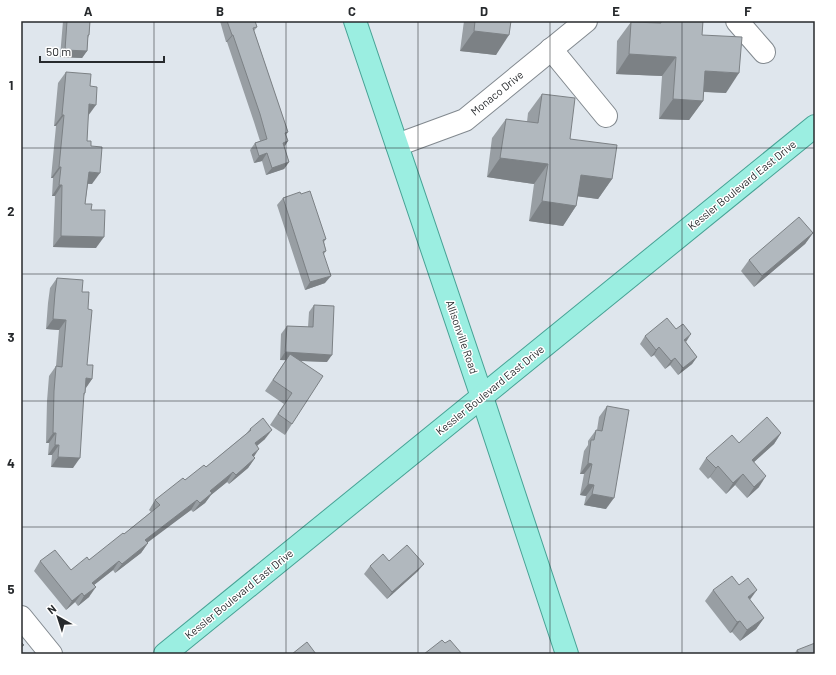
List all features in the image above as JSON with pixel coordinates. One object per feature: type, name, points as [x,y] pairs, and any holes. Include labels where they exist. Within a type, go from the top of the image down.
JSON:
[{"type":"main road","name":"Allisonville Road","points":[[355,21],[482,396],[567,654]]},
{"type":"main road","name":"Kessler Boulevard East Drive","points":[[165,654],[815,126]]},
{"type":"street","name":"Monaco Drive","points":[[397,145],[465,120],[586,21]]},
{"type":"street","points":[[738,21],[764,52]]},
{"type":"street","points":[[551,49],[606,116]]},
{"type":"street","points":[[21,617],[51,654]]},
{"type":"building","points":[[67,21],[90,21],[87,51],[65,50]]},
{"type":"building","points":[[227,21],[255,21],[257,27],[253,28],[288,132],[285,133],[288,141],[283,143],[289,162],[272,168],[267,153],[259,156],[255,143],[267,139],[260,114]]},
{"type":"building","points":[[475,21],[511,21],[509,35],[474,31]]},
{"type":"building","points":[[661,21],[703,21],[702,35],[742,37],[739,73],[705,71],[703,101],[673,99],[676,57],[629,54],[631,22],[661,23]]},
{"type":"building","points":[[66,72],[91,74],[90,86],[97,87],[96,105],[89,104],[87,141],[91,141],[91,146],[102,147],[100,173],[89,172],[85,204],[92,204],[91,210],[105,210],[104,237],[61,236],[62,185],[59,185],[61,167],[59,167]]},
{"type":"building","points":[[542,94],[575,98],[570,139],[617,145],[612,179],[581,175],[576,206],[542,201],[548,164],[500,158],[506,119],[538,123]]},
{"type":"building","points":[[310,191],[326,239],[323,240],[326,251],[323,252],[331,276],[310,282],[283,198],[300,192],[301,194]]},
{"type":"building","points":[[799,217],[813,233],[762,276],[749,260]]},
{"type":"building","points":[[57,278],[83,280],[82,292],[89,292],[88,309],[92,310],[87,365],[93,365],[92,379],[86,378],[80,458],[58,457],[59,445],[55,445],[56,433],[53,433],[56,366],[62,367],[66,320],[53,319]]},
{"type":"building","points":[[314,305],[334,306],[332,355],[285,352],[287,326],[313,327]]},
{"type":"building","points":[[667,318],[676,329],[683,324],[691,334],[684,340],[697,357],[683,368],[675,358],[671,361],[659,347],[656,350],[645,336]]},
{"type":"building","points":[[290,354],[323,376],[292,424],[278,414],[292,393],[273,380]]},
{"type":"building","points":[[607,406],[629,410],[614,498],[592,494],[594,485],[588,484],[592,464],[588,463],[591,440],[594,440],[596,430],[602,431]]},
{"type":"building","points":[[767,417],[781,433],[752,460],[766,476],[754,487],[743,474],[733,483],[718,466],[716,468],[706,458],[732,435],[739,443]]},
{"type":"building","points":[[263,418],[272,430],[255,443],[259,449],[252,455],[255,458],[236,475],[233,472],[210,491],[212,493],[200,503],[197,500],[145,540],[148,543],[122,564],[119,561],[92,583],[96,587],[84,596],[82,593],[72,601],[40,561],[55,550],[71,570],[87,557],[89,560],[160,505],[155,500],[183,478],[185,480],[204,465],[206,467],[251,430],[250,429]]},
{"type":"building","points":[[407,545],[424,564],[392,592],[370,566],[383,554],[389,561]]},
{"type":"building","points":[[732,576],[739,585],[748,578],[757,590],[748,597],[764,618],[747,630],[740,621],[737,622],[713,590]]},
{"type":"building","points":[[442,640],[445,643],[450,640],[462,654],[424,654]]},
{"type":"building","points":[[307,642],[316,654],[292,654]]},
{"type":"building","points":[[815,643],[815,654],[799,654],[797,650]]}]
